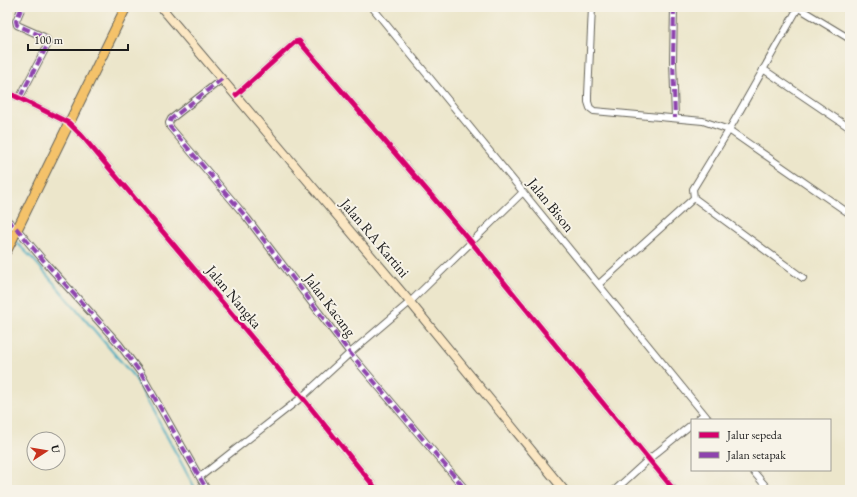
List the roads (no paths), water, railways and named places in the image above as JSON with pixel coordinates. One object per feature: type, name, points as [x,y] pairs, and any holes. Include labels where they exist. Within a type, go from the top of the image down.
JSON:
[{"type":"main road","points":[[9,244],[126,7]]},
{"type":"main road","name":"Jalan RA Kartini","points":[[161,7],[410,302],[564,490]]},
{"type":"street","points":[[20,98],[48,44],[44,37],[17,25],[16,21],[22,7]]},
{"type":"street","name":"Jalan Bison","points":[[372,7],[708,419]]},
{"type":"street","points":[[592,7],[588,95],[590,108],[594,111],[619,114],[703,121],[729,130],[850,214]]},
{"type":"street","points":[[674,7],[673,61],[675,118]]},
{"type":"street","points":[[803,278],[694,198],[693,189],[729,130],[798,7],[850,39]]},
{"type":"street","points":[[236,95],[295,42],[299,41],[472,243],[674,490]]},
{"type":"street","points":[[763,70],[850,128]]},
{"type":"street","name":"Jalan Kacang","points":[[222,79],[171,119],[169,123],[170,127],[246,218],[350,353],[466,490]]},
{"type":"street","name":"Jalan Nangka","points":[[7,92],[69,123],[83,137],[302,396],[377,490]]},
{"type":"street","points":[[200,477],[302,396],[410,302],[524,192]]},
{"type":"street","points":[[599,284],[694,198]]},
{"type":"street","points":[[7,220],[17,229],[119,344],[140,372],[207,490]]},
{"type":"street","points":[[698,419],[704,414]]},
{"type":"street","points":[[615,490],[649,459],[691,425]]},
{"type":"street","points":[[753,471],[769,490]]},
{"type":"waterway","points":[[15,241],[34,260],[135,378],[196,490]]}]
